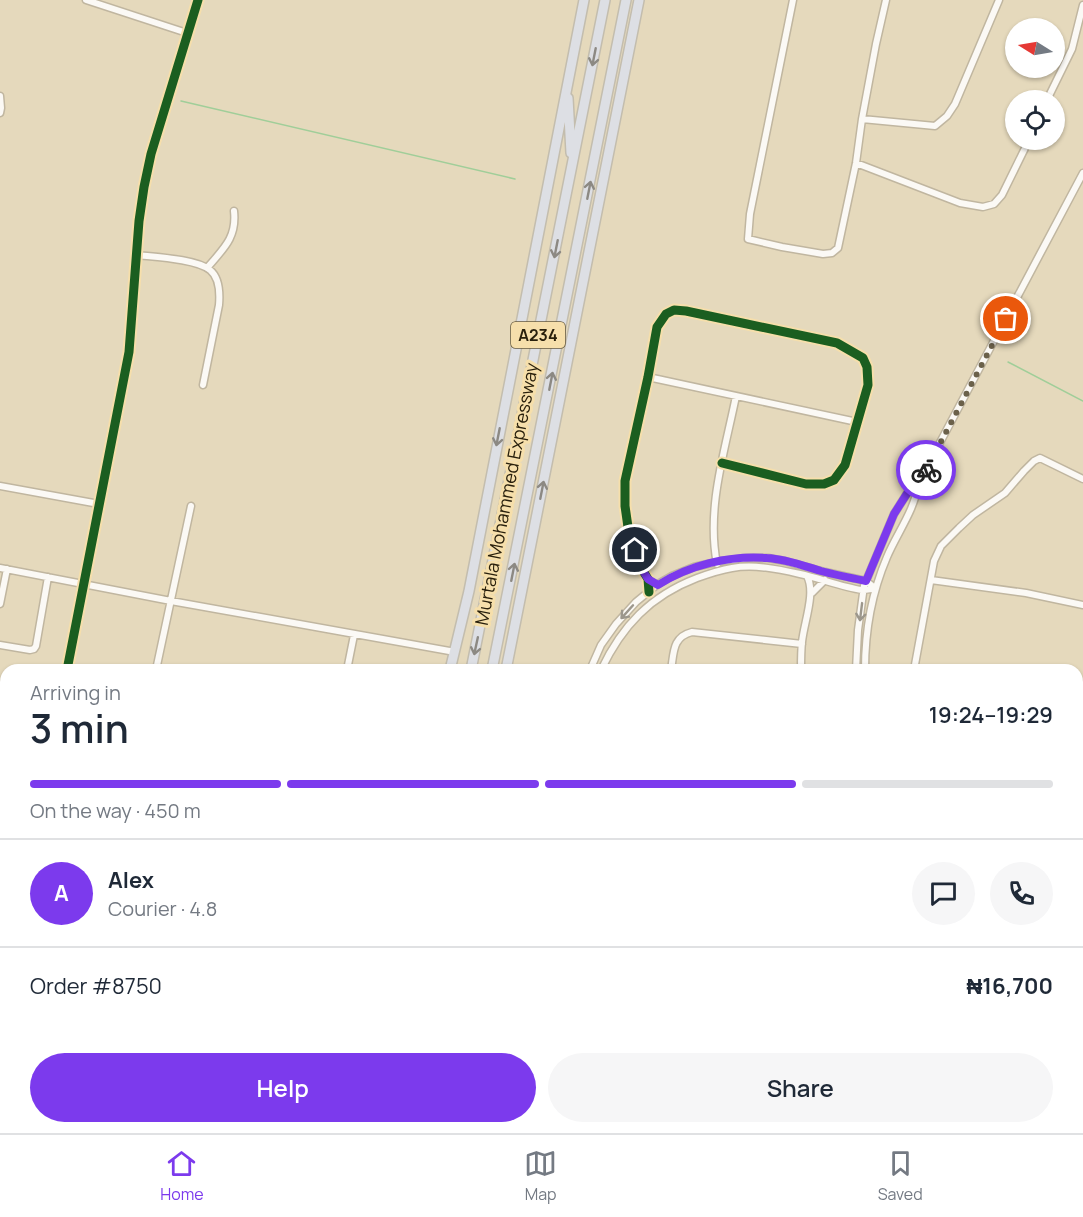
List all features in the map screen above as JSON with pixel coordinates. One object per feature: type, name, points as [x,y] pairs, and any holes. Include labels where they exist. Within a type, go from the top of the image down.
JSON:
[{"type":"highway","name":"Murtala Mohammed Expressway","points":[[452,664],[469,591],[584,0]]},
{"type":"highway","name":"Murtala Mohammed Expressway","points":[[472,664],[605,0]]},
{"type":"highway","name":"Murtala Mohammed Expressway","points":[[493,664],[626,0]]},
{"type":"highway","name":"Murtala Mohammed Expressway","points":[[507,664],[639,0]]},
{"type":"highway","points":[[567,83],[572,168]]},
{"type":"highway","points":[[606,170],[607,96]]},
{"type":"street","points":[[86,0],[110,4],[187,33]]},
{"type":"street","points":[[69,664],[129,352],[140,221],[151,154],[198,0]]},
{"type":"street","points":[[793,0],[750,214],[748,239],[823,254],[832,253],[838,248],[886,0]]},
{"type":"street","points":[[862,119],[935,126],[947,116],[955,104],[999,0]]},
{"type":"street","points":[[1052,90],[1072,48],[1083,5]]},
{"type":"street","points":[[0,96],[0,113]]},
{"type":"street","points":[[856,163],[960,203],[983,207],[994,204],[1002,195],[1024,150]]},
{"type":"street","points":[[1055,225],[1083,173]]},
{"type":"street","points":[[865,664],[868,626],[875,588],[917,494],[918,484],[1083,173]]},
{"type":"street","points":[[207,268],[225,248],[234,230],[236,223],[234,211]]},
{"type":"street","points":[[137,255],[196,263],[211,270],[215,277],[220,294],[203,385]]},
{"type":"street","points":[[649,592],[648,579],[640,566],[629,534],[625,506],[625,481],[657,327],[666,314],[674,310],[686,311],[825,340],[837,343],[863,358],[867,367],[868,386],[845,465],[834,480],[824,484],[806,484],[722,463]]},
{"type":"street","points":[[648,376],[857,422]]},
{"type":"street","points":[[719,571],[715,547],[716,491],[736,396]]},
{"type":"street","points":[[915,664],[934,561],[941,546],[973,515],[1005,493],[1034,461],[1040,458],[1083,479]]},
{"type":"street","points":[[856,664],[858,630],[866,581],[894,514],[908,492],[918,484]]},
{"type":"street","points":[[0,486],[99,504]]},
{"type":"street","points":[[157,664],[192,506]]},
{"type":"street","points":[[593,664],[616,624],[636,602],[672,576],[694,567],[747,558],[768,558],[866,581],[875,588]]},
{"type":"street","points":[[604,664],[622,634],[642,611],[664,594],[688,582],[733,567],[755,567],[807,576],[863,590],[875,588]]},
{"type":"street","points":[[0,604],[4,568],[85,585],[455,652]]},
{"type":"street","points":[[801,664],[802,644],[812,593],[807,576]]},
{"type":"street","points":[[0,645],[34,649],[48,577]]},
{"type":"street","points":[[648,579],[658,585]]},
{"type":"street","points":[[812,593],[825,580]]},
{"type":"street","points":[[930,580],[1026,593],[1083,606]]},
{"type":"street","points":[[672,664],[678,639],[692,632],[802,644]]},
{"type":"street","points":[[348,664],[354,635]]},
{"type":"waterway","points":[[181,101],[515,179]]},
{"type":"waterway","points":[[1008,362],[1083,401]]},
{"type":"cycle path","points":[[68,664],[129,352],[139,221],[144,187],[151,154],[198,0]]},
{"type":"cycle path","points":[[649,592],[648,579],[640,566],[629,534],[625,506],[625,481],[657,327],[666,314],[674,310],[686,311],[837,343],[863,358],[867,367],[868,385],[845,465],[834,480],[824,484],[806,484],[722,463]]},
{"type":"way so far","points":[[926,470],[1006,319]]},
{"type":"route","points":[[635,550],[640,566],[648,579],[658,585],[694,567],[747,558],[785,561],[866,581],[894,514],[926,470]]}]
